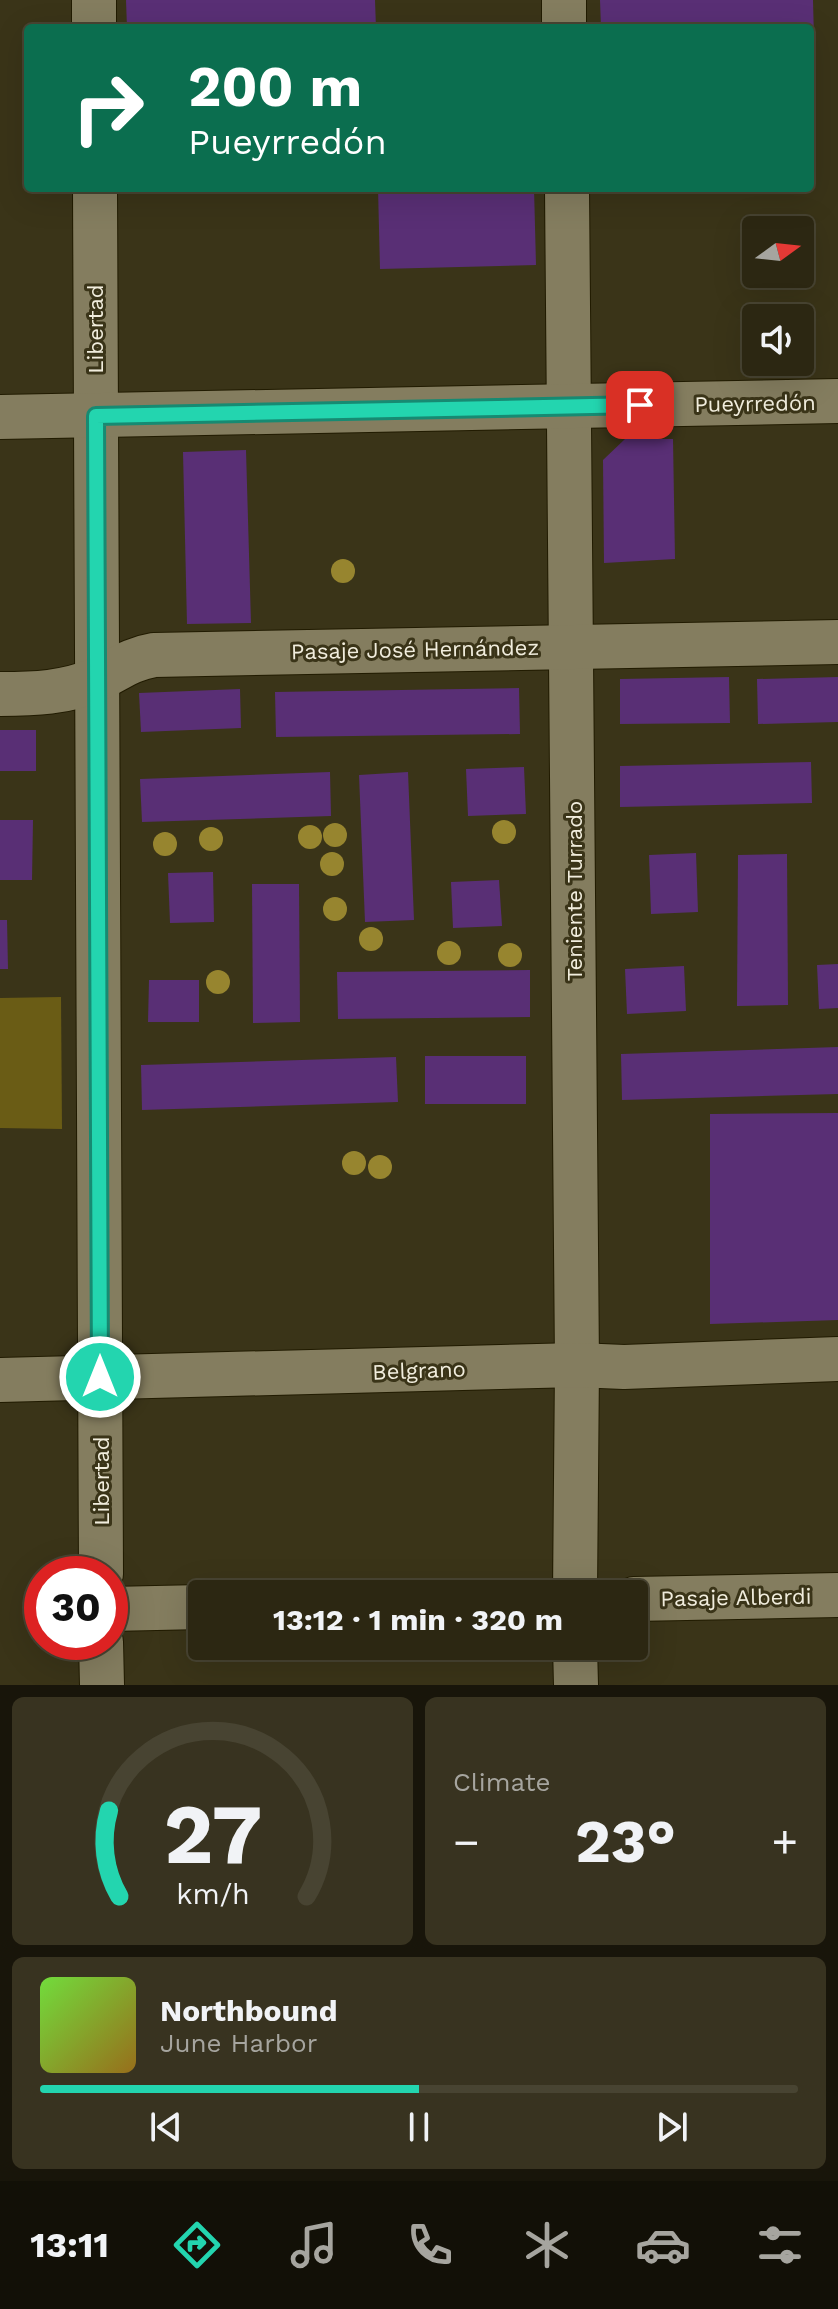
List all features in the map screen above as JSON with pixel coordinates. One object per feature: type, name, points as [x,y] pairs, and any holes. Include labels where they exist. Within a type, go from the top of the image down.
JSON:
[{"type":"street","points":[[94,0],[94,24]]},
{"type":"street","points":[[564,0],[564,24]]},
{"type":"street","name":"Libertad","points":[[95,192],[101,1556]]},
{"type":"street","name":"Teniente Turrado","points":[[567,192],[577,1365],[575,1580]]},
{"type":"street","name":"Pueyrredón","points":[[0,417],[838,401]]},
{"type":"street","name":"Pasaje José Hernández","points":[[0,694],[53,693],[97,679],[133,658],[154,655],[838,642]]},
{"type":"street","name":"Belgrano","points":[[0,1380],[577,1365],[624,1367],[838,1359]]},
{"type":"street","name":"Pasaje Alberdi","points":[[648,1599],[838,1595]]},
{"type":"street","points":[[128,1609],[188,1607]]},
{"type":"street","points":[[101,1660],[102,1685]]},
{"type":"street","points":[[575,1660],[576,1685]]},
{"type":"shaded area","points":[[61,997],[62,1129],[0,1128],[0,998]]},
{"type":"building","points":[[126,0],[375,0],[376,24],[127,24]]},
{"type":"building","points":[[600,0],[813,0],[814,24],[601,24]]},
{"type":"building","points":[[378,192],[534,192],[536,265],[380,269]]},
{"type":"building","points":[[625,439],[673,439],[675,559],[604,563],[603,460]]},
{"type":"building","points":[[246,450],[251,623],[187,624],[183,452]]},
{"type":"building","points":[[729,677],[730,723],[620,724],[620,679]]},
{"type":"building","points":[[838,677],[838,722],[758,724],[757,679]]},
{"type":"building","points":[[519,688],[520,734],[276,737],[275,692]]},
{"type":"building","points":[[240,689],[241,728],[141,732],[139,693]]},
{"type":"building","points":[[0,730],[36,730],[36,771],[0,771]]},
{"type":"building","points":[[811,762],[812,803],[620,807],[620,766]]},
{"type":"building","points":[[524,767],[526,814],[468,816],[466,769]]},
{"type":"building","points":[[330,772],[331,816],[142,822],[140,779]]},
{"type":"building","points":[[408,772],[414,920],[365,922],[359,775]]},
{"type":"building","points":[[0,820],[33,820],[32,880],[0,880]]},
{"type":"building","points":[[696,853],[698,912],[651,914],[649,855]]},
{"type":"building","points":[[787,854],[788,1005],[737,1006],[738,855]]},
{"type":"building","points":[[213,872],[214,922],[170,923],[168,873]]},
{"type":"building","points":[[499,880],[502,926],[453,928],[451,882]]},
{"type":"building","points":[[252,884],[299,884],[300,1022],[253,1023]]},
{"type":"building","points":[[0,920],[7,920],[8,969],[0,969]]},
{"type":"building","points":[[838,964],[838,1008],[819,1009],[817,965]]},
{"type":"building","points":[[684,966],[686,1011],[627,1014],[625,969]]},
{"type":"building","points":[[530,970],[530,1017],[338,1019],[337,972]]},
{"type":"building","points":[[149,980],[199,980],[199,1022],[148,1022]]},
{"type":"building","points":[[838,1047],[838,1094],[622,1100],[621,1054]]},
{"type":"building","points":[[425,1056],[526,1056],[526,1104],[425,1104]]},
{"type":"building","points":[[396,1057],[398,1102],[142,1110],[141,1065]]},
{"type":"building","points":[[838,1113],[838,1320],[710,1324],[710,1114]]},
{"type":"route","points":[[100,1377],[96,416],[640,405]]}]
